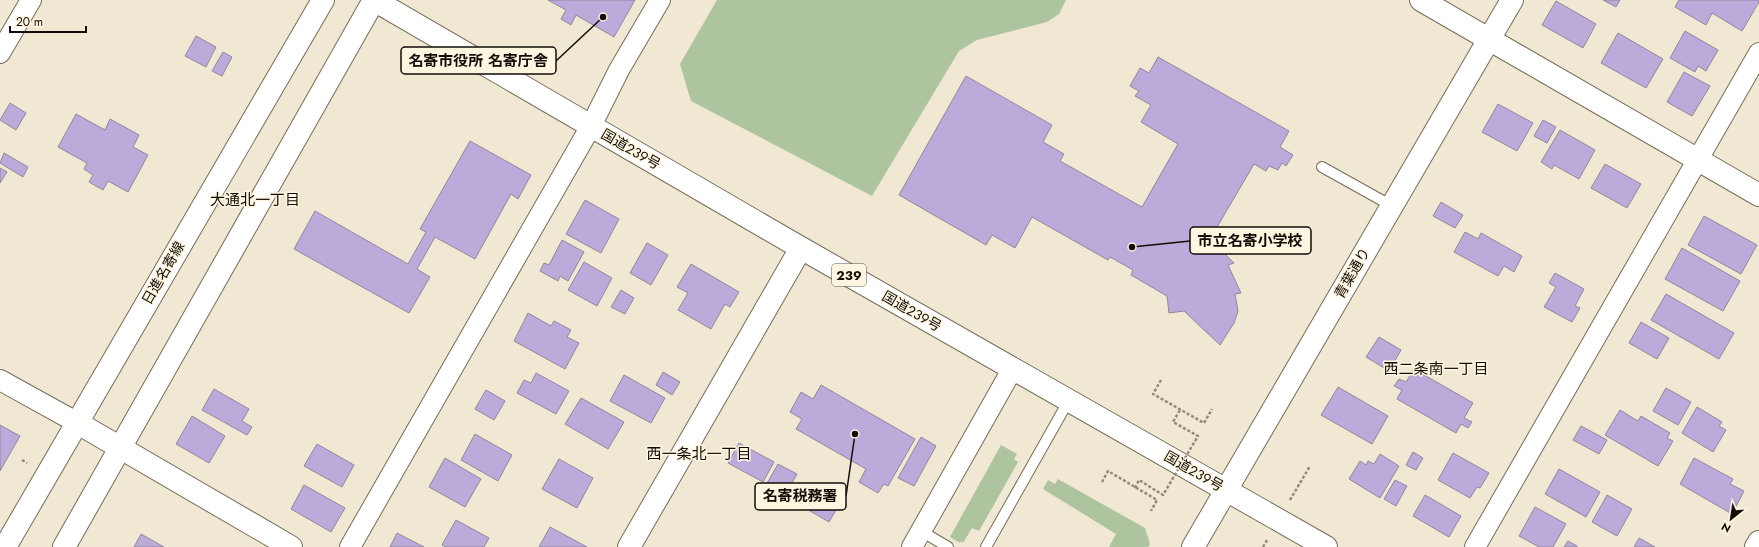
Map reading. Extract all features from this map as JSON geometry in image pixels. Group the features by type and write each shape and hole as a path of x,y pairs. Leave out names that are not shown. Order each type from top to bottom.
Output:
{"main road":[{"name":"日進名寄線","path":"5,547 76,422 323,0"},
{"path":"64,547 374,0"},
{"name":"国道239号","path":"374,0 801,248 1326,547"},
{"path":"1421,0 1759,195"},
{"name":"青葉通り","path":"1193,547 1512,0"},
{"path":"629,547 801,248"},
{"path":"76,422 290,547"},
{"path":"1756,547 1759,542"}],"street":[{"path":"0,53 31,0"},
{"path":"350,547 592,126 619,70 660,0"},
{"path":"1476,547 1759,53"},
{"path":"917,539 1013,368"},
{"path":"0,380 76,422"}],"lane":[{"path":"1322,167 1392,206"},
{"path":"986,547 1069,400"},
{"path":"917,539 948,547"},
{"path":"977,547 978,545 981,547"}],"path":[{"path":"1161,380 1153,394 1180,410 1204,423 1212,409"},
{"path":"1135,488 1139,480 1163,495 1198,436 1173,422 1180,410"},
{"path":"1102,482 1108,472 1157,500 1151,511"}],"green space":[{"path":"717,0 1066,0 1059,14 1047,22 977,40 959,51 872,196 691,101 680,64"},
{"path":"1001,445 1017,454 1014,459 1018,462 979,531 972,528 963,543 961,541 960,543 950,537"},
{"path":"1058,479 1145,528 1150,544 1148,547 1109,547 1116,534 1043,489 1048,480 1055,484"}],"building":[{"path":"548,0 635,0 614,37 576,15 571,25 561,19 566,10"},
{"path":"1603,0 1620,0 1616,7"},
{"path":"1679,0 1759,0 1759,2 1742,31 1712,13 1706,25 1675,7"},
{"path":"1556,1 1596,24 1583,48 1542,25"},
{"path":"1685,31 1718,50 1706,71 1698,66 1695,72 1670,58"},
{"path":"1618,33 1663,59 1646,88 1601,63"},
{"path":"196,36 216,47 206,67 185,56"},
{"path":"223,52 232,57 222,76 212,71"},
{"path":"1158,57 1289,131 1280,147 1293,155 1286,166 1282,163 1278,170 1269,166 1266,171 1254,164 1210,239 1234,263 1228,265 1241,293 1235,294 1238,311 1234,323 1220,345 1184,311 1169,313 1167,296 1131,275 1133,270 1110,257 1108,260 1032,217 1015,248 992,235 986,245 899,195 966,76 1052,125 1043,142 1064,154 1060,161 1142,207 1178,144 1141,122 1151,105 1135,96 1139,91 1130,86 1140,68 1149,73"},
{"path":"1684,72 1710,86 1692,116 1667,102"},
{"path":"10,103 26,113 16,130 0,120"},
{"path":"1498,104 1533,123 1517,151 1482,132"},
{"path":"76,114 105,130 110,119 139,135 133,147 148,155 128,192 108,181 103,190 89,182 93,175 84,169 87,163 58,147"},
{"path":"1543,120 1556,127 1547,143 1534,136"},
{"path":"1560,130 1595,150 1579,179 1554,165 1552,169 1541,162"},
{"path":"470,141 531,175 518,199 511,194 475,259 435,237 417,269 430,277 409,313 294,249 315,211 408,264 426,232 420,229"},
{"path":"4,153 28,167 23,177 0,163"},
{"path":"1605,164 1641,184 1627,208 1591,188"},
{"path":"0,168 7,172 0,183"},
{"path":"585,200 619,219 601,253 566,234"},
{"path":"1441,202 1463,215 1455,228 1433,216"},
{"path":"1704,216 1757,245 1741,274 1688,245"},
{"path":"1465,232 1478,239 1481,233 1522,256 1514,272 1504,266 1498,276 1454,252"},
{"path":"562,240 584,252 568,281 560,276 558,281 540,271 544,263 549,265"},
{"path":"647,243 668,255 651,285 630,273"},
{"path":"1682,248 1740,281 1723,311 1665,279"},
{"path":"584,262 612,278 597,306 568,290"},
{"path":"691,264 739,292 730,307 725,304 711,329 678,310 688,293 677,287"},
{"path":"1555,273 1584,289 1575,306 1580,308 1572,322 1544,307 1556,287 1549,283"},
{"path":"621,290 634,298 625,314 611,307"},
{"path":"1666,294 1734,333 1719,359 1651,320"},
{"path":"528,313 551,326 554,321 571,330 567,337 579,343 565,369 514,341"},
{"path":"1641,322 1669,338 1657,359 1629,343"},
{"path":"1379,337 1401,350 1389,371 1366,357"},
{"path":"1414,369 1473,403 1464,418 1472,422 1468,428 1461,424 1456,433 1397,399 1402,390 1394,386 1399,379 1406,382"},
{"path":"663,372 680,382 672,395 656,385"},
{"path":"536,373 569,391 556,414 517,393 524,380 531,383"},
{"path":"624,375 665,398 651,423 610,401"},
{"path":"821,385 915,439 888,486 884,484 878,493 859,482 866,469 796,429 802,419 790,412 801,392 813,399"},
{"path":"1338,387 1388,416 1372,444 1321,415"},
{"path":"1666,388 1691,402 1678,425 1653,411"},
{"path":"214,389 249,409 242,421 252,427 247,435 202,410"},
{"path":"486,390 505,401 494,420 475,409"},
{"path":"581,398 624,422 608,449 565,424"},
{"path":"1697,407 1722,422 1719,426 1726,430 1713,452 1682,433"},
{"path":"1620,410 1638,421 1641,416 1670,433 1667,438 1673,441 1658,466 1605,435"},
{"path":"192,416 225,436 209,463 176,444"},
{"path":"0,425 20,436 0,471"},
{"path":"1581,426 1607,440 1599,454 1573,440"},
{"path":"475,434 512,455 498,481 461,460"},
{"path":"921,437 936,446 914,486 898,478"},
{"path":"739,443 774,462 763,482 728,463"},
{"path":"317,444 354,465 342,487 304,466"},
{"path":"1413,452 1423,458 1416,470 1406,465"},
{"path":"1453,453 1489,473 1480,488 1477,487 1470,498 1438,480"},
{"path":"1380,454 1399,466 1380,498 1349,479 1360,461 1366,465 1368,461 1374,464"},
{"path":"445,458 481,479 465,507 429,487"},
{"path":"1694,458 1733,479 1730,484 1744,491 1732,514 1680,484"},
{"path":"559,459 593,478 577,508 542,489"},
{"path":"778,464 797,474 785,495 766,485"},
{"path":"1559,469 1600,492 1586,517 1545,494"},
{"path":"1395,480 1407,486 1396,506 1384,499"},
{"path":"304,485 345,508 331,532 291,509"},
{"path":"821,492 840,503 829,522 810,511"},
{"path":"1425,495 1461,516 1449,537 1413,516"},
{"path":"1607,495 1632,509 1617,536 1592,522"},
{"path":"1535,507 1566,524 1553,547 1539,547 1519,536"},
{"path":"456,520 489,538 484,547 446,547 442,545"},
{"path":"550,527 587,547 539,547"},
{"path":"397,533 424,547 390,547"},
{"path":"141,534 164,547 134,547"},
{"path":"1639,538 1655,547 1634,547"},
{"path":"1568,541 1577,546 1577,547 1564,547"}],"place":[{"name":"名寄市役所 名寄庁舎","path":"603,17"},
{"name":"市立名寄小学校","path":"1132,247"},
{"name":"名寄税務署","path":"855,434"}],"district":[{"name":"大通北一丁目","path":"255,200"},
{"name":"西二条南一丁目","path":"1436,369"},
{"name":"西一条北一丁目","path":"699,454"}]}
